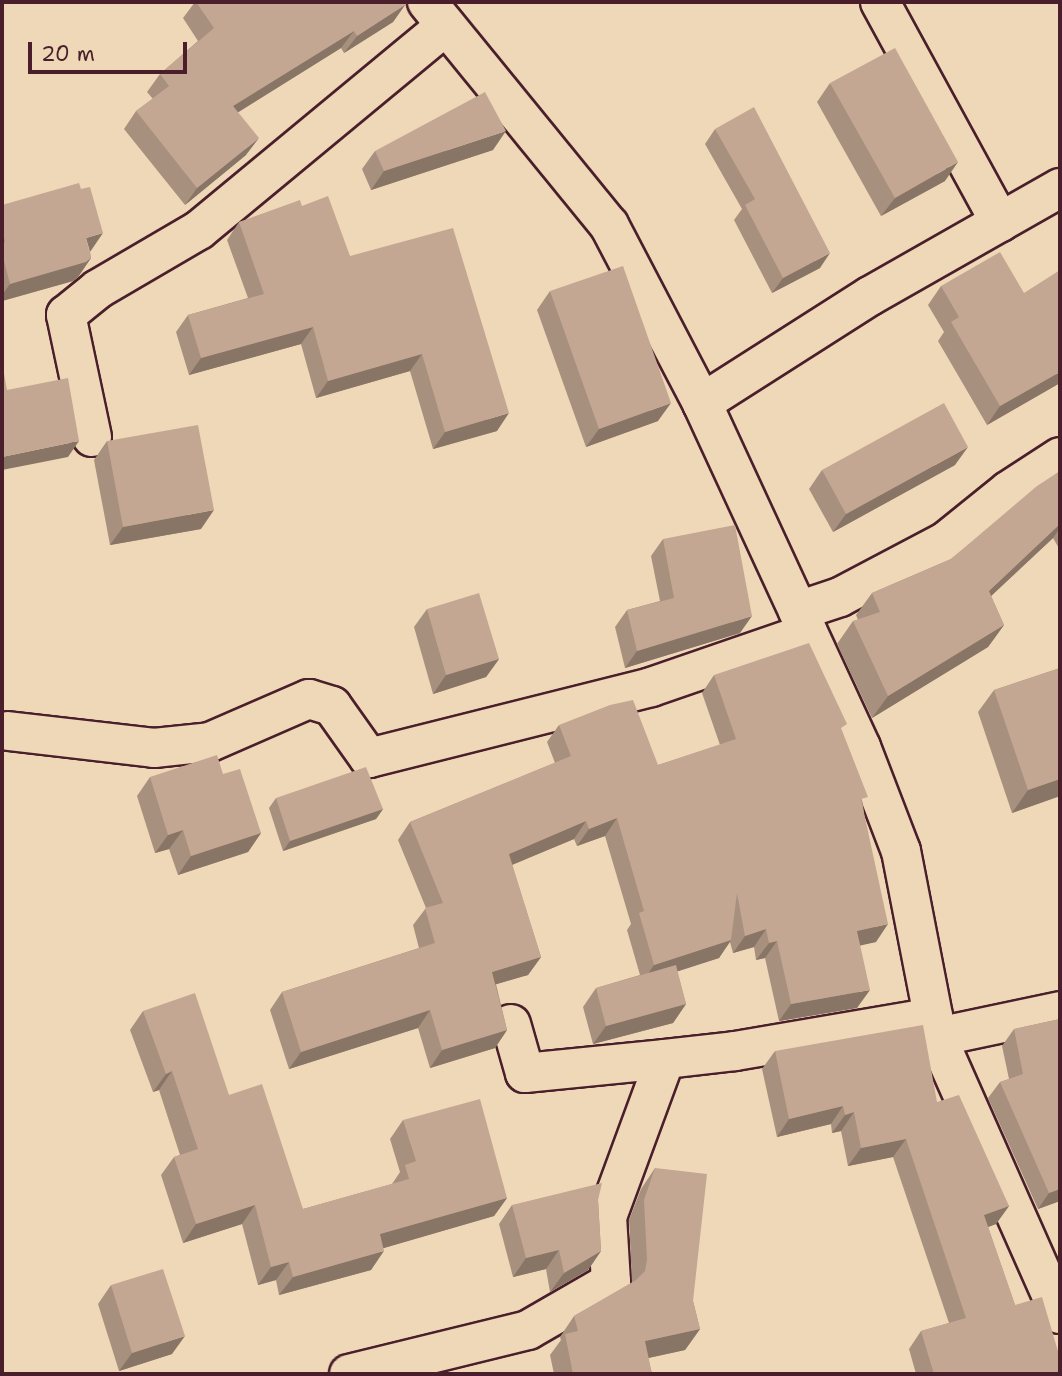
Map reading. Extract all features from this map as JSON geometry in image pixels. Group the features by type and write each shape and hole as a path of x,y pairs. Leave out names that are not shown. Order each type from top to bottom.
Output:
{"street":[{"path":"880,2 1000,222"},
{"path":"92,437 66,315 97,289 200,230 437,14 609,225 702,403 861,747 901,850 935,1027 1060,1314"},
{"path":"702,403 870,296 1060,188"},
{"path":"8,731 153,748 187,745 210,742 309,699 332,706 369,758 651,687 803,622 840,597 946,541 1008,491 1060,457"},
{"path":"511,1024 525,1073 735,1051 1060,1011"},
{"path":"349,1374 528,1330 611,1282 607,1217 665,1059"}],"building":[{"path":"196,2 403,2 405,5 357,36 354,31 233,106 259,138 197,188 136,111 169,86 160,74 214,28"},
{"path":"895,48 958,162 895,198 830,83"},
{"path":"485,92 506,131 384,171 375,151"},
{"path":"754,107 830,253 783,278 745,205 755,199 715,129"},
{"path":"79,183 81,189 90,187 103,233 86,238 91,258 86,262 10,284 2,253 2,243 5,242 2,205"},
{"path":"328,196 350,256 453,228 509,413 445,432 422,354 328,381 313,327 201,358 188,315 264,294 239,222 300,200 302,206"},
{"path":"1000,252 1024,293 1060,270 1060,372 1000,406 951,322 959,317 941,286"},
{"path":"623,266 671,403 599,429 550,291"},
{"path":"2,362 7,390 68,378 79,441 2,457"},
{"path":"944,403 968,447 846,514 822,470"},
{"path":"198,425 214,510 123,527 107,441"},
{"path":"1060,471 1060,524 989,591 1004,625 888,696 853,621 880,612 872,593 951,559 1037,486"},
{"path":"735,525 752,616 637,651 627,610 674,598 663,539"},
{"path":"479,593 499,659 446,675 427,609"},
{"path":"809,643 847,724 841,728 868,797 861,799 888,924 857,931 870,990 791,1004 777,941 769,943 766,929 745,936 737,893 731,940 654,965 639,913 644,911 617,818 589,829 586,821 509,854 541,957 492,972 507,1030 442,1050 430,1010 301,1052 282,992 435,943 425,908 443,903 410,822 571,756 559,725 610,705 633,700 658,765 736,739 714,675"},
{"path":"1060,668 1060,779 1028,790 994,690"},
{"path":"217,755 223,774 240,769 261,833 191,856 183,830 168,835 150,777"},
{"path":"366,767 383,809 290,841 276,798"},
{"path":"676,965 686,1004 606,1026 596,988"},
{"path":"195,993 229,1095 262,1084 303,1209 409,1179 405,1165 416,1161 403,1120 480,1099 507,1198 380,1234 384,1251 293,1277 289,1262 271,1267 255,1205 196,1224 174,1157 198,1149 172,1071 166,1074 143,1011"},
{"path":"1060,1019 1060,1189 1049,1193 1000,1082 1023,1074 1014,1029"},
{"path":"923,1025 937,1102 959,1095 1009,1206 984,1215 1015,1305 1042,1297 1060,1358 1060,1374 934,1374 921,1331 966,1318 906,1139 861,1148 854,1112 845,1115 843,1106 789,1119 775,1051"},
{"path":"655,1168 707,1174 693,1301 700,1329 645,1341 652,1374 573,1374 565,1334 578,1331 574,1316 636,1280 645,1271 647,1260 644,1200"},
{"path":"602,1183 598,1200 601,1251 564,1273 559,1250 526,1258 512,1205"},
{"path":"163,1269 185,1336 132,1353 111,1285"}]}
